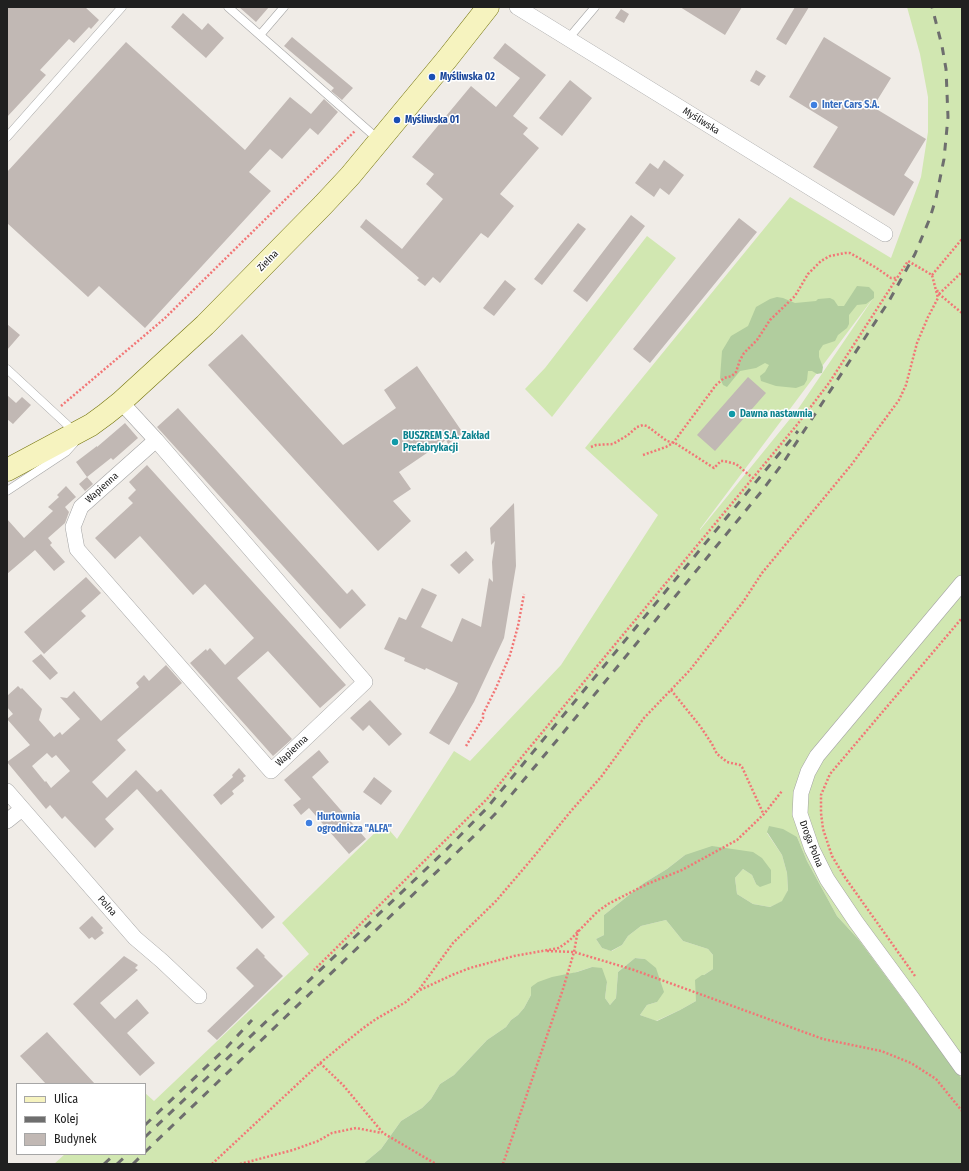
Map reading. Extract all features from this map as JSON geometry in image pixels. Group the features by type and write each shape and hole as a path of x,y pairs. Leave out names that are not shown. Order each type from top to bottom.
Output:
{"street":[{"name":"Zielna","path":"7,470 84,429 121,402 205,325 344,182 447,60 488,7"},
{"name":"Myśliwska","path":"517,7 886,234"},
{"name":"Wapienna","path":"121,402 156,440 365,682 271,771 77,549 73,527 81,507 156,440"},
{"name":"Droga Polna","path":"962,583 817,756 808,772 801,793 800,814 805,833 827,879 856,922 962,1068"},
{"name":"Polna","path":"7,791 135,938 199,996"},
{"path":"7,821 22,809"}],"lane":[{"path":"7,137 122,7"},
{"path":"228,7 379,141"},
{"path":"260,35 284,7"},
{"path":"568,39 595,7"},
{"path":"7,369 54,411 84,429 66,452 7,491"}],"path":[{"path":"54,411 164,319 361,125"},
{"path":"932,276 962,238"},
{"path":"643,454 673,443 716,385 724,378 732,376 736,372 744,353 757,340 770,320 795,296 808,274 821,261 830,256 845,253 850,254 875,267 891,278 897,278"},
{"path":"212,1164 320,1063 362,1029 376,1019 406,1002 418,991 453,943 496,901 523,870 601,777 644,718 690,670 743,602 762,573 852,464 899,400 906,385 917,344 928,317 938,298 932,276 908,261 829,383 796,426 754,479 487,799 314,970"},
{"path":"939,294 962,272"},
{"path":"934,286 939,294 962,313"},
{"path":"591,447 596,445 613,444 628,435 637,427 643,425 650,427 667,441 673,443 714,468 722,461 736,464 754,479"},
{"path":"466,746 483,718 483,714 510,654 518,626 524,594"},
{"path":"917,979 844,876 832,856 823,829 820,813 821,795 830,774 962,618"},
{"path":"671,690 700,726 717,754 727,762 740,765 742,767 764,814"},
{"path":"418,991 470,968 514,956 559,948 570,940 578,930 608,904 647,884 682,870 737,840 764,814 782,791"},
{"path":"503,1164 563,989 574,952 578,930"},
{"path":"547,951 574,952 634,970 823,1039 859,1045 881,1051 911,1063 936,1079 962,1110"},
{"path":"320,1063 343,1085 383,1133"},
{"path":"240,1164 293,1150 318,1141 332,1133 356,1128 383,1133 436,1164"}],"green space":[{"path":"907,7 962,7 962,1079 859,940 837,916 807,861 797,837 767,833 782,855 787,873 788,890 783,901 770,907 753,904 737,894 735,878 743,869 752,875 756,884 770,870 685,855 667,869 644,883 604,915 604,935 596,939 602,948 612,951 622,945 628,936 641,926 666,920 683,941 708,949 713,955 713,969 704,975 696,1001 656,1021 640,1015 647,1005 657,1002 645,959 635,958 618,972 616,998 610,1005 605,998 607,982 592,967 531,987 531,995 524,1008 518,1015 511,1020 506,1027 487,1040 454,1075 440,1084 431,1099 422,1108 401,1121 381,1149 363,1164 54,1164 64,1155 146,1155 146,1094 154,1101 309,954 282,923 384,824 397,839 454,751 470,761 561,665 658,515 585,448 790,197 891,258 921,177 928,132 928,97 920,54","holes":["874,297 798,409 700,529"]},
{"path":"647,236 676,258 552,417 525,389 545,368"},
{"path":"857,286 869,287 874,292 874,298 866,304 857,305 849,315 849,324 847,328 838,335 835,341 823,345 819,351 819,357 823,367 822,373 817,374 812,371 808,371 807,380 804,385 796,388 776,386 761,381 760,376 765,372 769,365 765,363 756,368 740,371 727,387 723,385 720,378 722,351 731,336 748,326 756,307 770,299 777,297 795,303 830,298 834,300 838,306 844,306"},
{"path":"769,826 783,829 797,837 807,861 837,916 859,940 962,1079 962,1164 363,1164 381,1149 401,1121 422,1108 431,1099 440,1084 454,1075 487,1040 506,1027 511,1020 518,1015 524,1008 531,995 531,987 538,982 592,967 602,968 607,982 605,998 610,1005 616,998 618,972 635,958 645,959 656,968 664,992 657,1002 647,1005 640,1015 657,1021 696,1001 695,980 713,969 713,955 708,949 683,941 666,920 641,926 628,936 622,945 611,951 602,948 596,939 604,935 604,915 644,883 667,869 685,855 712,846 753,852 762,858 771,870 771,883 760,887 756,884 752,875 743,869 735,878 737,894 753,904 770,907 782,901 788,890 787,873 782,855 767,832"}],"building":[{"path":"7,7 85,7 99,20 91,29 89,27 74,43 69,39 40,70 46,75 7,117"},
{"path":"239,7 269,7 256,22"},
{"path":"680,7 742,7 725,35"},
{"path":"795,7 809,7 786,45 776,39"},
{"path":"621,9 629,14 624,23 615,18"},
{"path":"183,13 202,30 208,23 224,38 206,58 171,27"},
{"path":"292,37 353,88 342,100 331,91 334,88 284,46"},
{"path":"824,37 891,78 873,107 926,139 904,175 914,182 894,216 813,167 838,127 789,97"},
{"path":"126,42 245,150 290,97 311,114 324,99 338,112 318,135 310,128 282,159 270,149 249,172 271,191 145,328 99,286 88,297 7,223 7,172"},
{"path":"505,43 546,75 513,116 528,128 523,134 539,148 500,194 514,206 488,238 481,233 440,283 433,277 425,286 417,280 419,278 360,227 366,219 402,249 443,199 426,184 434,174 412,157 471,86 496,107 520,78 493,58"},
{"path":"756,70 766,76 759,86 750,81"},
{"path":"570,80 592,98 562,136 539,118"},
{"path":"664,160 684,175 669,195 660,188 654,197 635,183 650,163 658,169"},
{"path":"631,215 645,226 587,302 573,291"},
{"path":"739,218 757,232 650,363 633,349"},
{"path":"578,223 586,229 542,285 534,279"},
{"path":"505,280 516,289 494,316 483,308"},
{"path":"7,324 20,335 7,350"},
{"name":"BUSZREM S.A. Zakład Prefabrykacji","path":"242,334 343,445 396,408 384,390 417,366 463,433 448,444 446,440 399,472 411,489 393,501 411,521 378,551 208,365"},
{"name":"Dawna nastawnia","path":"748,377 766,393 715,451 697,435"},
{"path":"7,395 16,403 22,397 31,405 13,424 7,419"},
{"path":"178,408 347,594 352,589 366,605 340,629 157,427"},
{"path":"125,423 138,438 113,460 111,458 87,477 76,462 97,447"},
{"path":"147,465 346,685 320,708 268,651 237,678 292,739 273,756 190,663 206,649 207,651 210,648 225,665 254,638 205,584 193,595 140,536 115,559 95,538 133,503 128,498 136,490 129,482"},
{"path":"87,477 93,484 85,491 79,484"},
{"path":"66,486 76,497 65,507 69,512 65,523 48,538 52,543 50,545 65,562 54,571 35,550 7,574 7,519 24,538 53,511 48,507 59,497 57,495"},
{"path":"514,503 516,566 504,638 474,702 449,745 429,733 458,683 426,668 425,670 404,661 405,658 384,649 399,617 406,620 422,588 437,595 421,627 452,642 462,618 481,627 489,578 493,582 492,562 495,541 491,545 490,528"},
{"path":"466,551 474,560 459,574 450,565"},
{"path":"86,577 101,593 81,611 86,616 44,654 24,632"},
{"path":"41,654 58,673 50,680 32,661"},
{"path":"166,665 182,683 117,740 126,750 92,782 107,798 136,770 157,792 161,789 275,917 262,929 137,789 105,819 114,829 95,848 65,816 62,819 50,805 46,809 7,762 30,745 7,719 13,714 7,707 7,696 18,686 21,689 22,688 42,709 39,720 54,737 60,732 62,735 80,719 60,697 67,698 74,691 101,721 139,687 136,683 144,675 149,681","holes":["47,753 52,758 56,755 70,771 51,788 32,766"]},
{"path":"370,700 402,734 389,746 369,725 363,731 350,718"},
{"path":"319,750 329,762 312,777 366,839 349,854 309,808 301,815 293,805 301,799 284,780"},
{"path":"239,768 246,776 243,778 244,781 232,791 234,794 221,805 213,795 233,777 232,775"},
{"path":"374,777 392,791 381,805 363,792"},
{"path":"92,916 103,928 101,930 104,933 95,940 92,937 89,939 79,928"},
{"path":"257,948 283,976 217,1040 207,1031 254,986 236,968"},
{"path":"124,956 138,965 135,968 138,970 100,1003 115,1019 137,999 149,1013 127,1033 155,1063 140,1076 73,1004"},
{"path":"47,1032 94,1083 45,1083 20,1056"}],"railway":[{"path":"146,1151 475,835 496,813 761,492 783,463 889,301 915,254 930,218 936,198 944,159 948,117 946,69 932,7"},
{"path":"146,1136 447,849 486,809 798,431"},
{"path":"146,1124 227,1047 252,1020"},
{"path":"104,1164 114,1155"},
{"path":"117,1164 127,1155"},
{"path":"133,1164 142,1155"}],"place":[{"name":"Myśliwska 02","path":"432,77"},
{"name":"Inter Cars S.A.","path":"814,105"},
{"name":"Myśliwska 01","path":"397,120"},
{"name":"Dawna nastawnia","path":"732,414"},
{"name":"BUSZREM S.A. Zakład Prefabrykacji","path":"395,442"},
{"name":"Hurtownia ogrodnicza \"ALFA\"","path":"309,823"}]}
